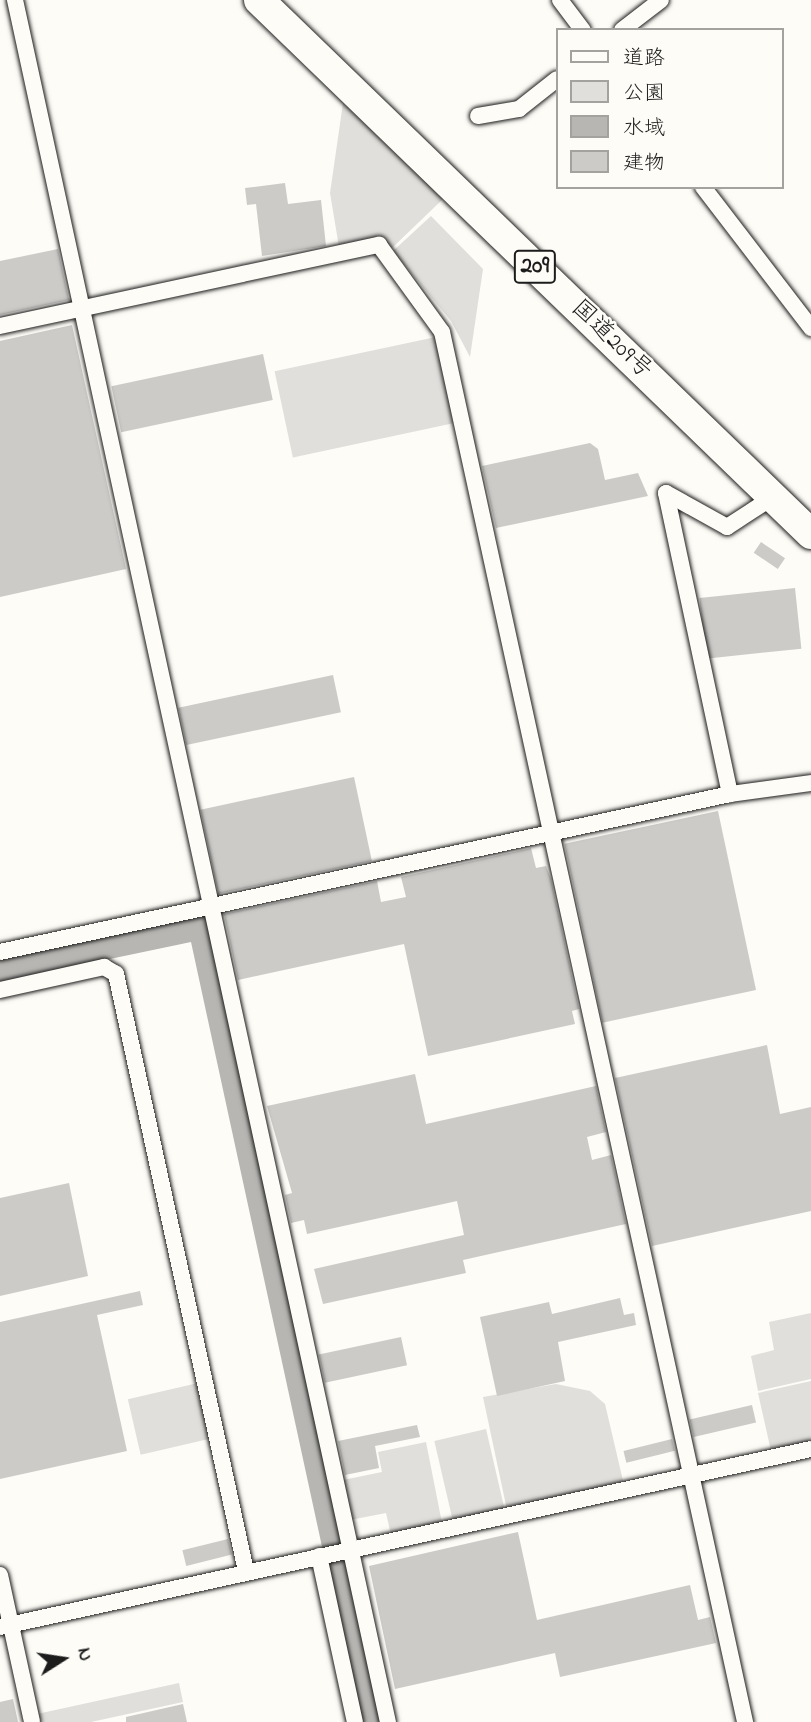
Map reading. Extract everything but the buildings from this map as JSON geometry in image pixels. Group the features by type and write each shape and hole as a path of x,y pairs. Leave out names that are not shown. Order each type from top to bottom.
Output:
{"highway":[{"name":"国道209号","path":"259,0 811,534"}],"street":[{"path":"15,0 388,1722"},
{"path":"560,0 581,28"},
{"path":"625,28 661,0"},
{"path":"478,116 519,108 556,80"},
{"path":"705,189 811,328"},
{"path":"0,326 379,245 442,332 745,1722"},
{"path":"730,794 666,493 727,527 773,497"},
{"path":"0,952 730,794 811,783"},
{"path":"0,989 104,967 116,974 246,1571"},
{"path":"6,1626 246,1571 811,1449"},
{"path":"319,1556 355,1722"},
{"path":"0,1575 6,1626 32,1722"}],"green space":[{"path":"343,103 443,199 392,248 379,239 339,247 330,193"},
{"path":"431,216 483,269 470,357 451,321 393,251"},
{"path":"436,337 454,423 293,457 275,371"},
{"path":"811,1313 811,1379 758,1391 751,1356 774,1350 769,1322"},
{"path":"811,1381 811,1441 771,1451 758,1393"},
{"path":"198,1383 211,1439 141,1455 128,1399"},
{"path":"556,1384 590,1391 605,1404 624,1485 507,1510 483,1397"},
{"path":"486,1429 505,1510 453,1522 434,1441"},
{"path":"426,1442 442,1523 391,1535 386,1513 350,1520 343,1480 382,1472 378,1452"},
{"path":"179,1683 183,1702 91,1722 39,1722 37,1714"}],"water":[{"path":"204,914 208,916 382,1722 360,1722 191,942 0,982 0,959"}]}
